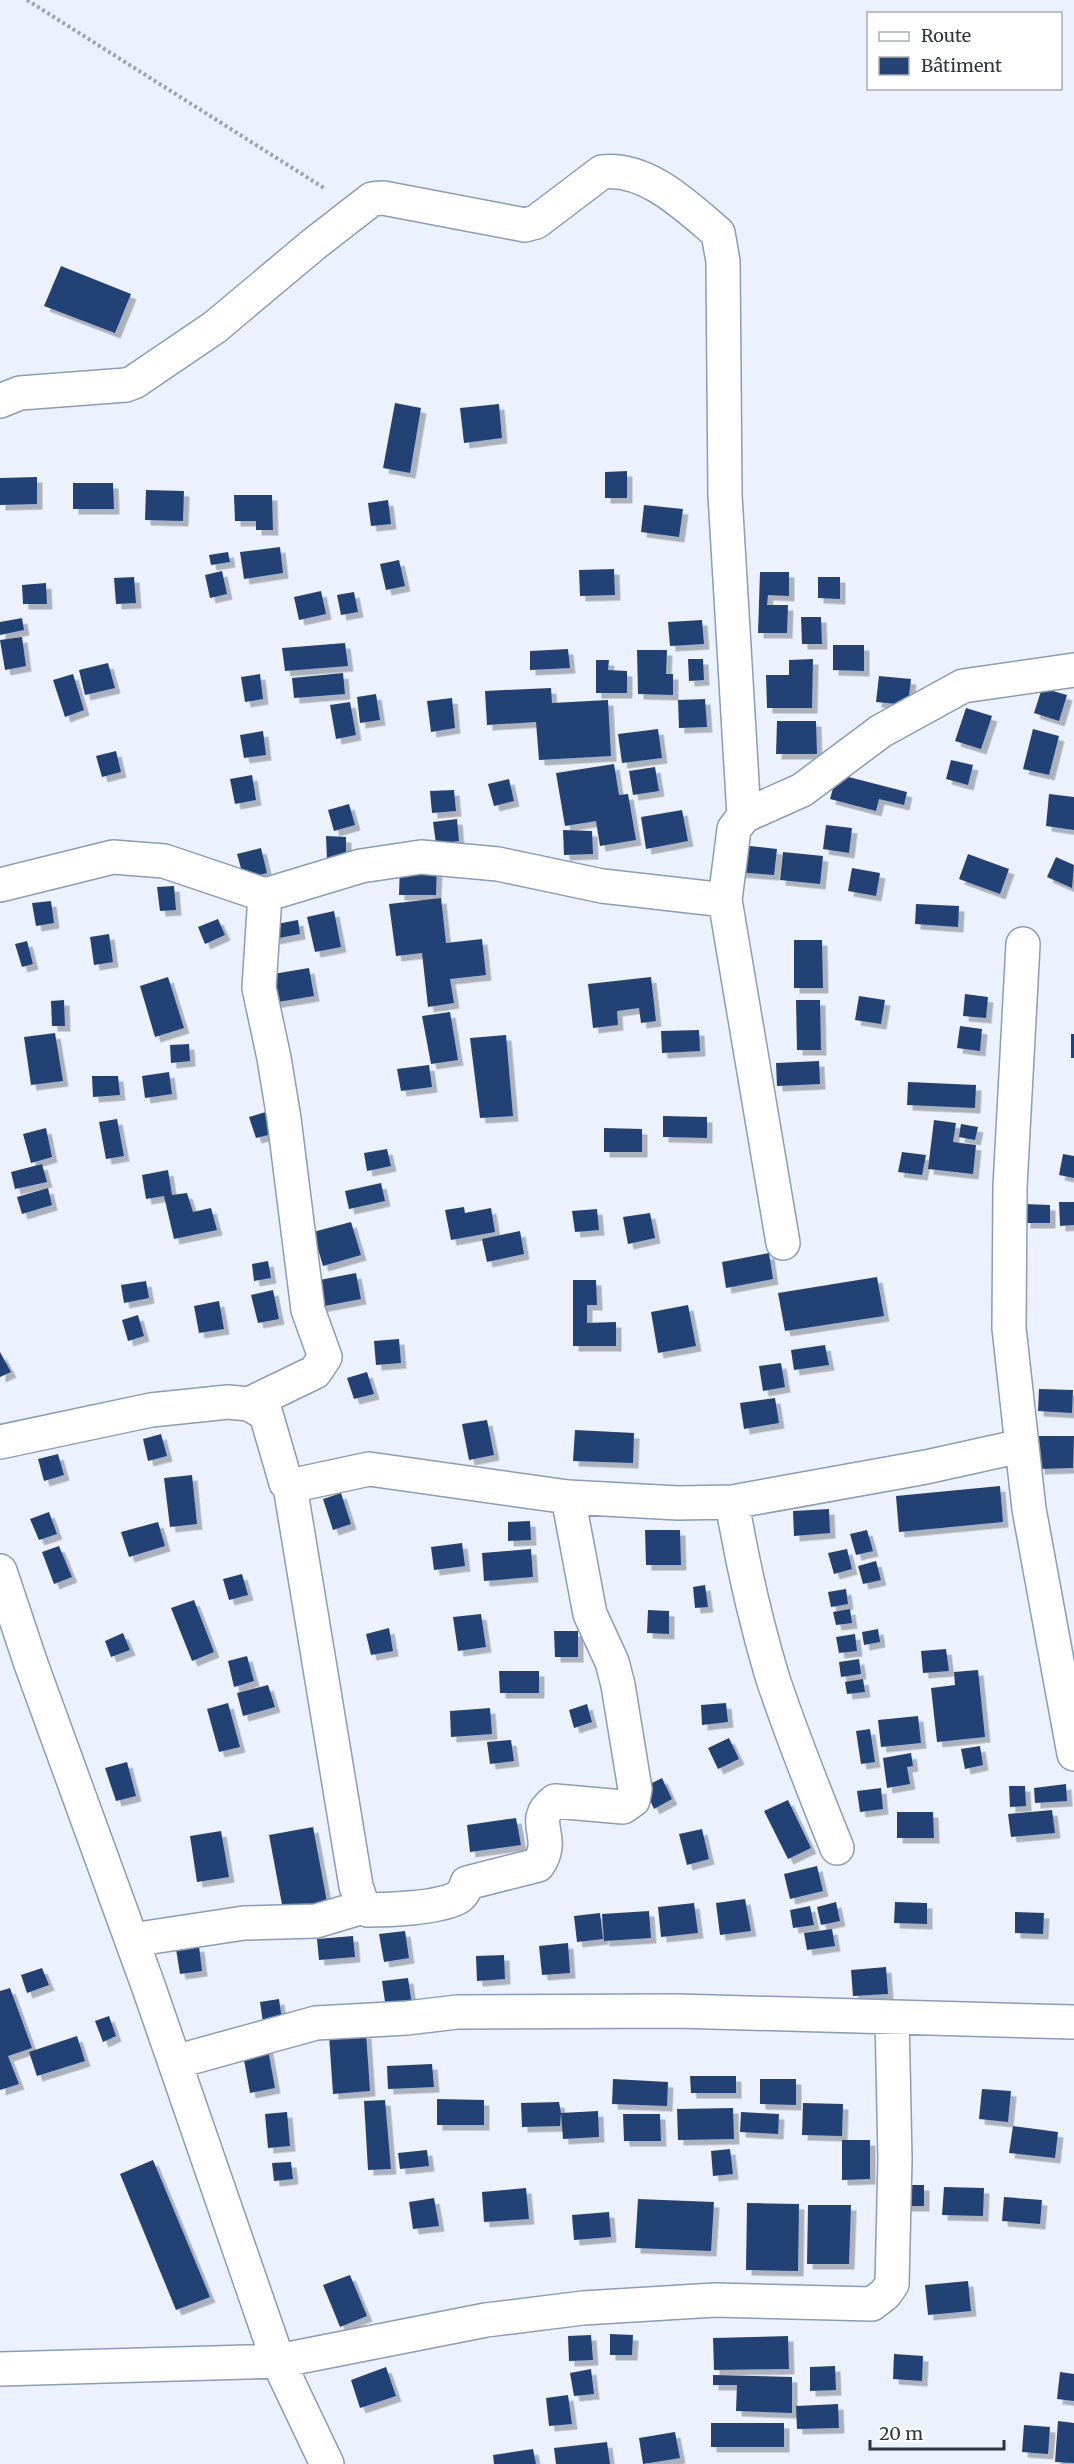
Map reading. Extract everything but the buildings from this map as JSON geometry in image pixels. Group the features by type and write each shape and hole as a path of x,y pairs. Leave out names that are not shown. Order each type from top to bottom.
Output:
{"street":[{"path":"0,401 20,393 126,385 134,382 215,327 358,208 372,199 383,198 525,225 536,222 602,172 611,171 636,177 667,191 717,233 723,261 724,495 744,816"},
{"path":"783,1243 725,900 734,829 744,816 802,790 882,731 963,686 1074,670"},
{"path":"0,885 113,856 164,861 265,896 361,866 421,857 498,864 602,886 725,900"},
{"path":"249,1404 274,1394 315,1371 325,1357 308,1310 284,1119 259,988 265,896"},
{"path":"1023,944 1010,1187 1009,1328 1021,1446 1053,1651 1074,1754"},
{"path":"0,1442 151,1410 228,1402 249,1404 266,1414 285,1483 290,1486 369,1469 568,1497 678,1503 732,1502 926,1467 1021,1446"},
{"path":"290,1486 356,1886 363,1907 368,1910 399,1910 458,1898 465,1891 467,1883 538,1865 544,1857 547,1846 542,1820 545,1809 555,1801 623,1807 633,1800 635,1789 618,1686 612,1662 590,1614 568,1497"},
{"path":"732,1502 745,1576 772,1676 805,1769 837,1848"},
{"path":"0,1571 31,1664 175,2062 278,2361 327,2464"},
{"path":"132,1940 244,1923 316,1921 363,1907"},
{"path":"175,2062 316,2023 407,2018 457,2012 677,2011 1074,2022"},
{"path":"0,2369 278,2361 486,2320 584,2308 715,2300 872,2304 885,2294 892,2284 895,2159 892,2017"}],"path":[{"path":"27,0 203,113 358,208"}]}
